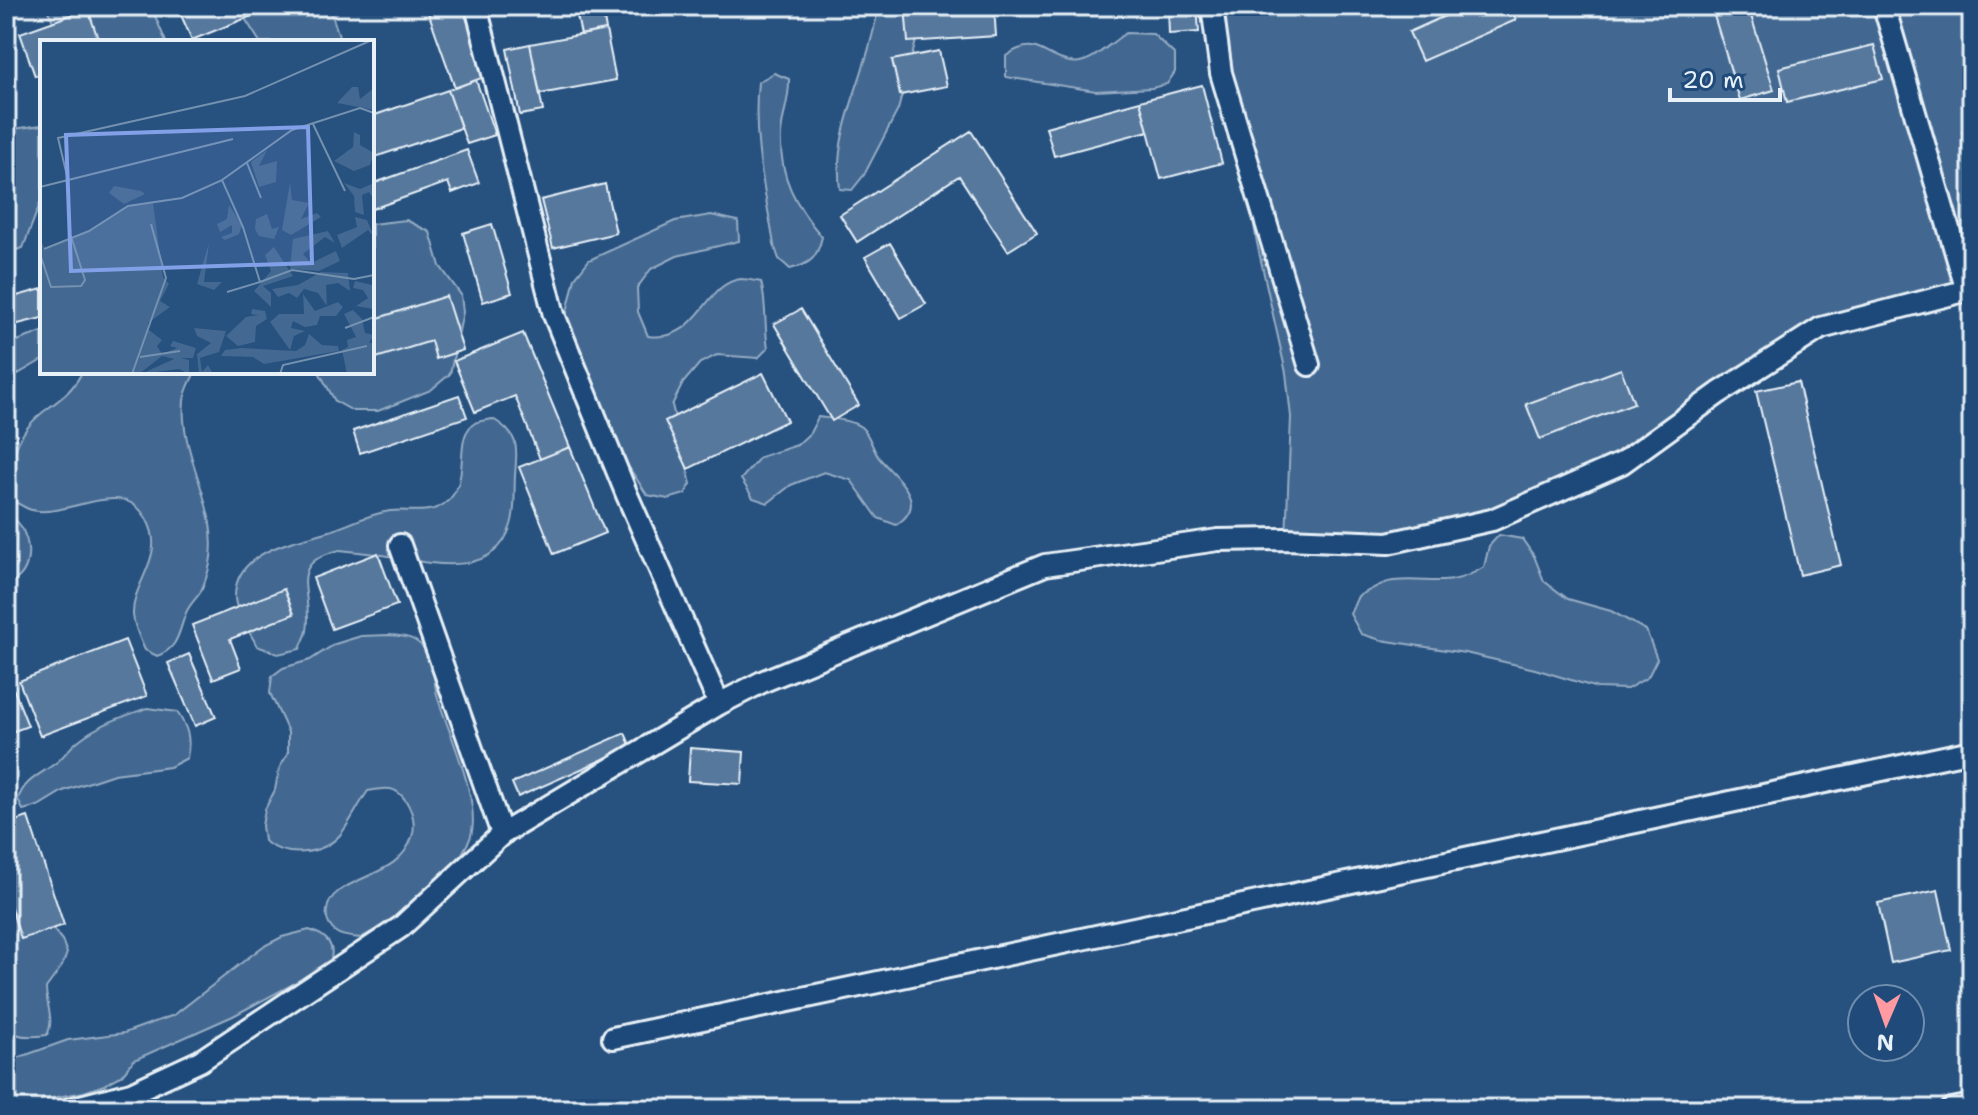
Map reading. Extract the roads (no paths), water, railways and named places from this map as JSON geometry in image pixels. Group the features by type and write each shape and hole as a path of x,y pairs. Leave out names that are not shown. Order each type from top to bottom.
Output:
{"lane":[{"path":"476,6 554,315 627,495 719,704"},
{"path":"1212,6 1221,73 1309,365"},
{"path":"69,1109 131,1093 200,1061 401,927 502,834 719,704 778,675 1045,565 1218,540 1388,543 1492,520 1622,463 1719,393 1821,328 1970,290 1884,6"},
{"path":"400,545 502,834"},
{"path":"613,1038 1972,751"},
{"path":"1952,1109 1972,1105"}]}
